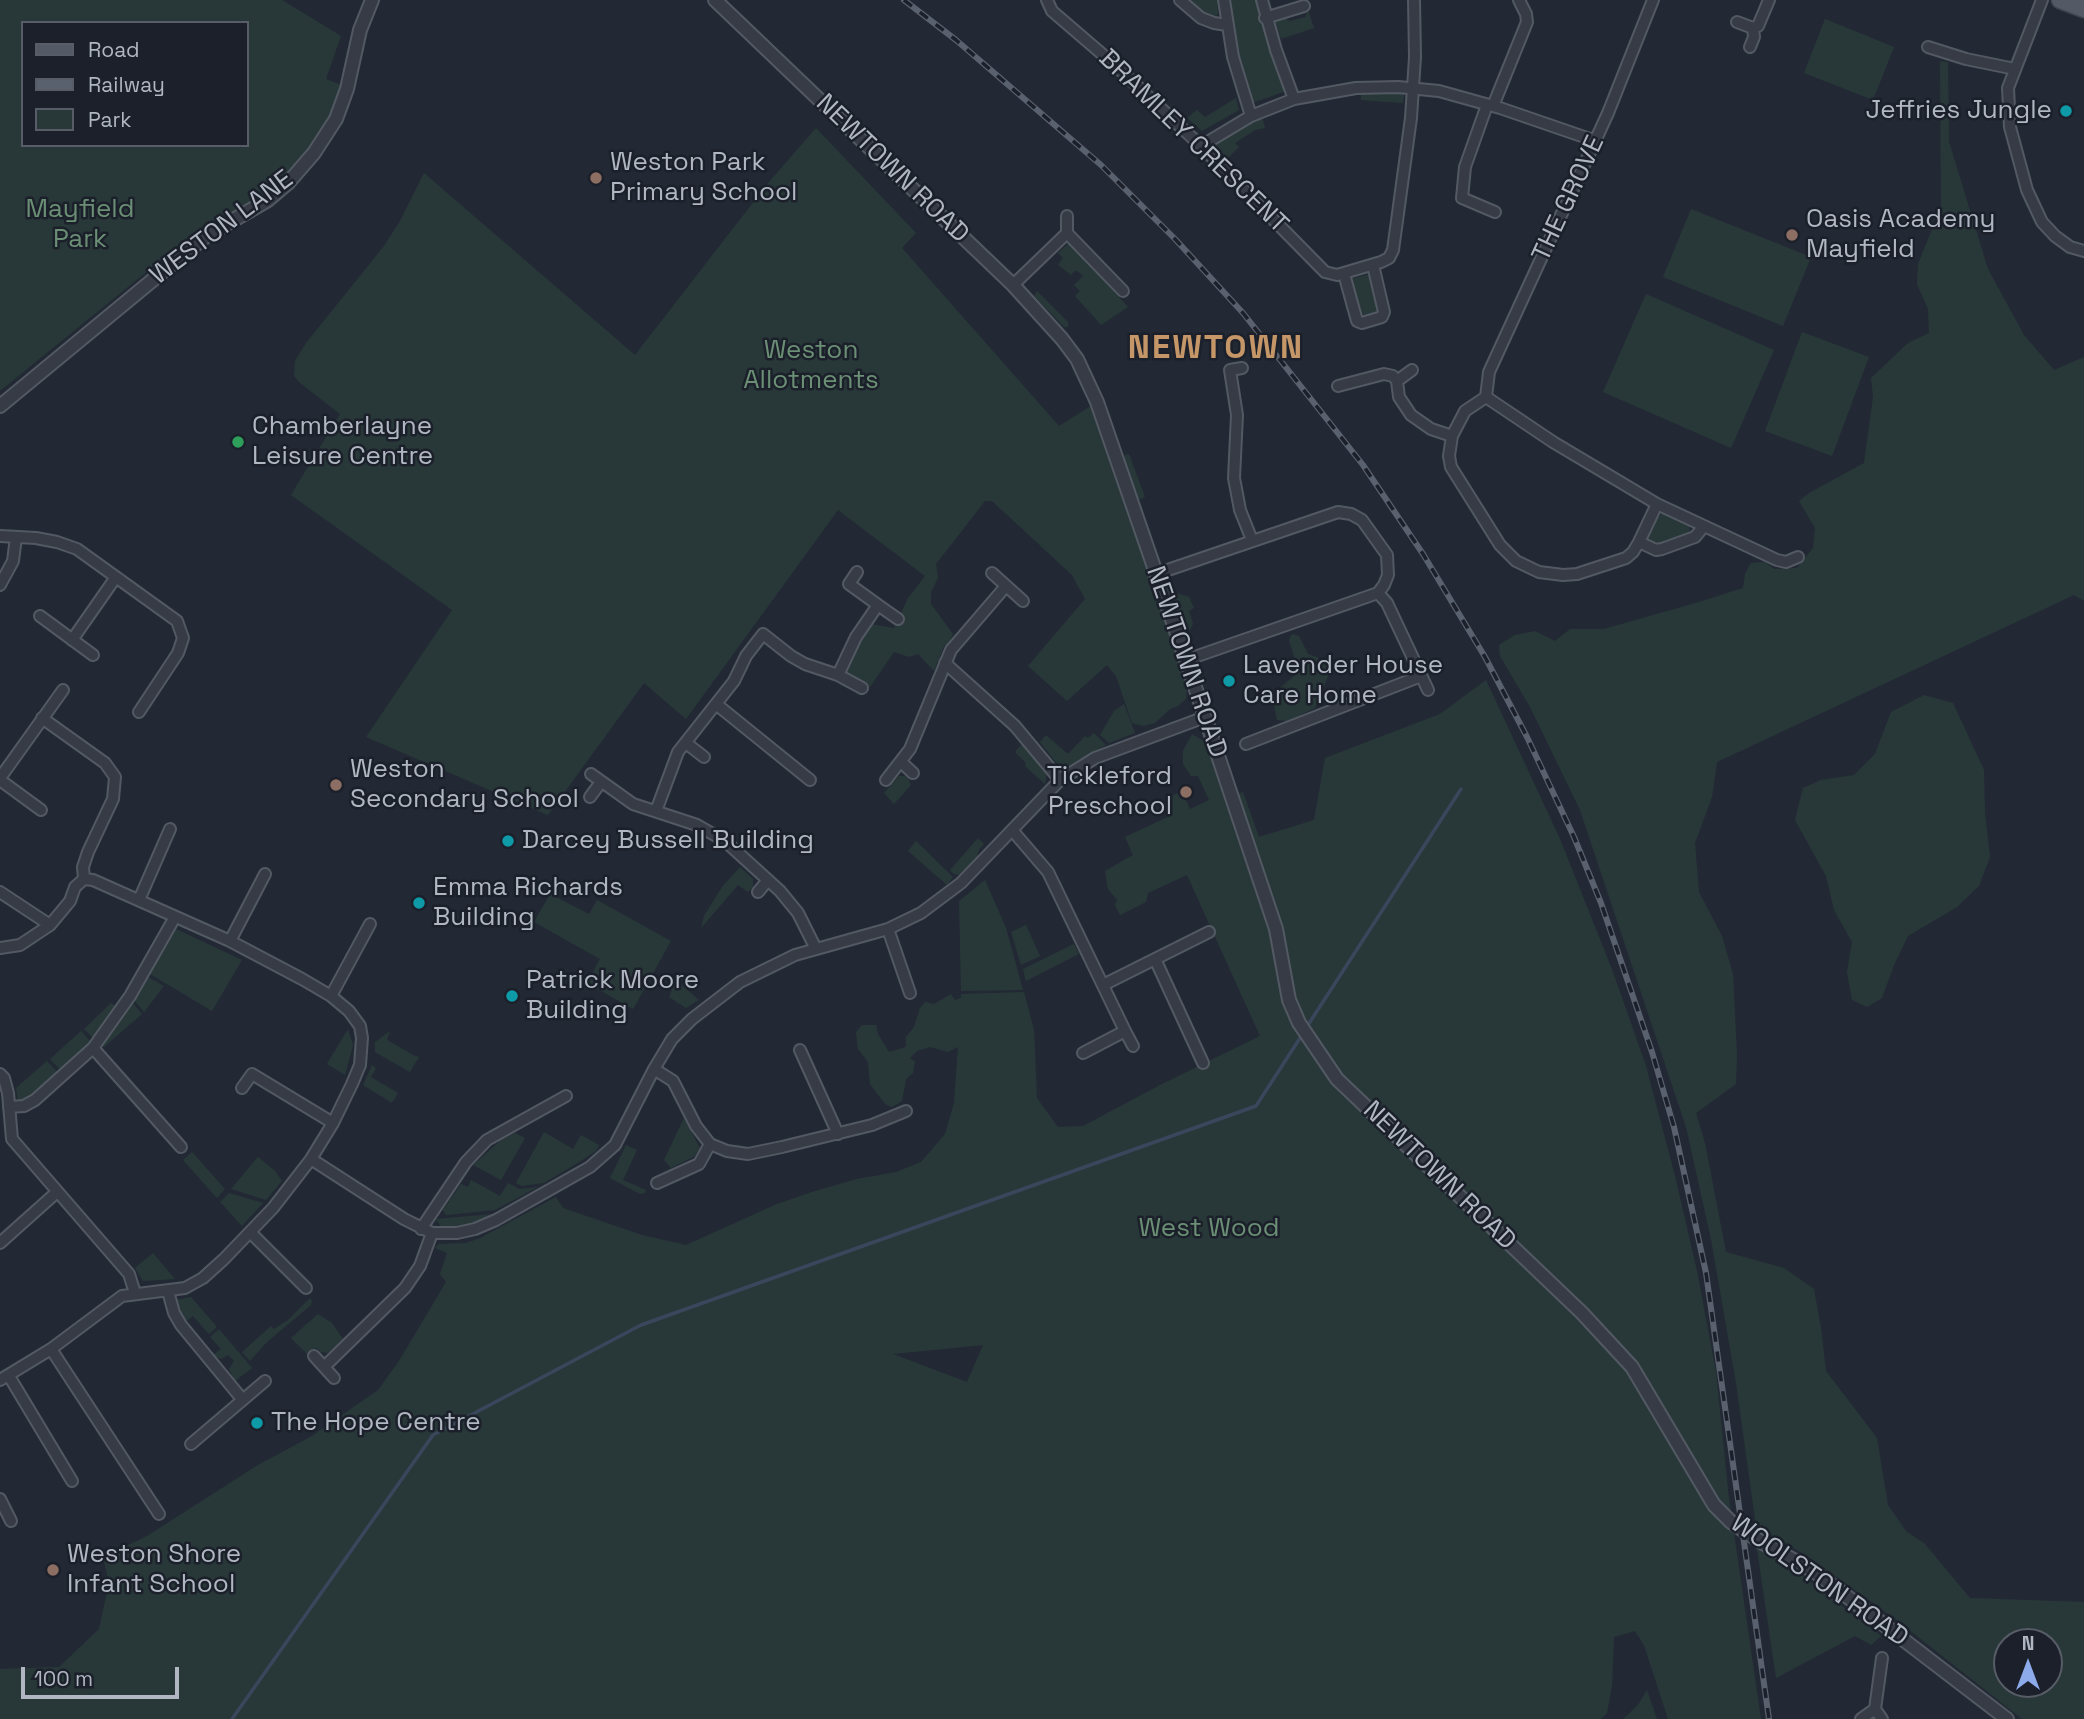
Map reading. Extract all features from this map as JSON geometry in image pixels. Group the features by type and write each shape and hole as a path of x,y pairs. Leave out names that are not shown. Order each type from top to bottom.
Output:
{"main road":[{"path":"2060,0 2084,9"}],"street":[{"name":"WESTON LANE","path":"0,406 206,236 268,201 288,183 320,145 339,113 359,30 372,0"},
{"name":"NEWTOWN ROAD","path":"715,0 1013,285 1062,339 1083,372 1095,398 1186,660 1276,929 1289,1000 1299,1023 1337,1079 1581,1313 1613,1347"},
{"name":"BRAMLEY CRESCENT","path":"1047,0 1052,11 1201,146 1325,272 1345,274"},
{"path":"1180,0 1201,18 1227,24"},
{"path":"1224,0 1233,58 1251,116"},
{"path":"1262,0 1265,18 1294,99"},
{"path":"1373,265 1384,312 1382,317 1362,324 1357,321 1345,274 1389,258 1392,250 1413,88 1414,0"},
{"path":"1495,212 1462,198 1465,167 1527,22 1526,14 1518,0"},
{"name":"THE GROVE","path":"1486,397 1489,372 1596,141 1653,0"},
{"path":"1754,28 1758,26 1769,0"},
{"path":"2042,0 2008,88 2010,127 2027,191 2042,222 2070,247 2084,251"},
{"path":"1265,18 1304,6"},
{"path":"1737,22 1754,28"},
{"path":"1750,47 1754,28"},
{"path":"1928,47 1966,59 2015,69"},
{"path":"1201,146 1251,116 1294,99 1356,88 1439,91 1490,105 1596,141"},
{"path":"1013,285 1067,233 1067,216"},
{"path":"1067,233 1123,291"},
{"path":"1242,368 1230,370 1237,415 1234,478 1240,510 1252,540"},
{"path":"1397,381 1412,370"},
{"path":"1338,386 1384,374 1393,376 1397,381 1399,397 1412,415 1431,429 1452,436"},
{"path":"1657,504 1639,542 1626,558 1577,573 1550,574 1527,567 1516,561 1500,545 1451,467 1449,446 1452,436 1465,411 1486,397 1553,442 1657,504 1777,560 1786,562 1798,557"},
{"path":"1156,574 1338,512 1351,514 1362,520 1387,555 1388,575 1378,593 1186,660"},
{"path":"1639,542 1656,550 1662,549 1695,537 1704,526"},
{"path":"0,536 57,542 77,549 177,621 183,638 178,653 139,712"},
{"path":"0,585 13,561 16,537"},
{"path":"840,595 857,572"},
{"path":"992,573 1023,601"},
{"path":"72,640 116,577"},
{"path":"849,584 898,619"},
{"path":"886,780 901,762 916,734 945,663 959,639 1006,586"},
{"path":"1378,593 1387,603 1428,690"},
{"path":"838,675 856,637 878,605"},
{"path":"40,616 93,655"},
{"path":"656,811 673,762 734,681 746,656 763,634 798,660 838,675 862,688"},
{"path":"945,663 1016,726 1060,780"},
{"path":"1246,744 1422,676"},
{"path":"41,810 0,779 63,690"},
{"path":"716,704 810,780"},
{"path":"312,1159 426,1231 457,1233 496,1220 590,1167 615,1146 654,1069 672,1040 692,1019 740,982 795,955 888,929 921,913 952,891 1060,780 1095,758 1205,717"},
{"path":"42,718 105,763 115,777 113,799 88,852 83,867 84,879"},
{"path":"686,743 704,757"},
{"path":"901,762 913,773"},
{"path":"590,774 633,804 712,832 768,880 798,914 816,949"},
{"path":"590,797 601,782"},
{"path":"139,900 170,828"},
{"path":"1012,830 1048,872 1133,1046"},
{"path":"230,941 265,874"},
{"path":"0,948 20,945 50,925 70,901 75,887 84,879 93,880 230,941 331,996 349,1011 359,1026 362,1038 360,1065 333,1123 312,1159 273,1208 203,1278 184,1288 135,1293 112,1302 51,1349 4,1378 72,1481"},
{"path":"758,892 768,880"},
{"path":"0,891 50,925"},
{"path":"9,1107 35,1100 93,1048 130,996 175,917"},
{"path":"331,996 370,924"},
{"path":"888,929 910,993"},
{"path":"1103,985 1209,932"},
{"path":"1155,959 1203,1063"},
{"path":"1083,1053 1125,1031"},
{"path":"93,1048 181,1147"},
{"path":"800,1050 838,1135"},
{"path":"654,1069 673,1081 696,1126 710,1144 748,1154 838,1135 905,1111"},
{"path":"0,1074 8,1093 12,1139 129,1274 135,1293"},
{"path":"242,1088 253,1074 333,1123"},
{"path":"324,1367 413,1278 427,1250 426,1231 467,1162 487,1140 566,1096"},
{"path":"657,1183 699,1164 710,1144"},
{"path":"0,1243 57,1192"},
{"path":"250,1232 306,1288"},
{"path":"168,1291 174,1313 181,1325 242,1399"},
{"name":"WOOLSTON ROAD","path":"1613,1347 1632,1367 1714,1505 1731,1522 1815,1572 2007,1719"},
{"path":"51,1349 159,1514"},
{"path":"314,1356 334,1378"},
{"path":"191,1444 265,1381"},
{"path":"0,1499 11,1521"},
{"path":"1882,1658 1875,1709 1882,1719"},
{"path":"1861,1719 1875,1709"}],"green space":[{"name":"Mayfield Park","path":"0,0 282,0 341,36 326,79 344,86 325,129 310,152 270,192 198,230 0,391"},
{"path":"1186,0 1217,0 1218,13 1216,16 1207,15 1196,10"},
{"path":"1228,0 1258,0 1286,91 1252,103 1234,42"},
{"path":"1308,10 1314,28 1281,39 1275,20 1282,17 1290,21 1305,17"},
{"path":"1825,19 1894,47 1873,100 1804,73"},
{"path":"1940,61 1948,62 1949,142 1988,269 2024,335 2054,370 2084,357 2084,601 2074,595 1717,762 1712,797 1695,843 1699,892 1722,936 1733,974 1736,1084 1696,1113 1705,1143 1726,1252 1784,1268 1814,1289 1826,1371 1877,1438 1888,1505 1906,1531 1925,1544 1970,1598 2084,1602 2084,1719 2022,1719 1995,1698 2063,1698 2063,1628 1993,1628 1993,1696 1894,1618 1807,1556 1756,1526 1736,1383 1711,1239 1686,1127 1580,810 1530,707 1500,656 1499,645 1515,635 1535,631 1555,641 1570,629 1604,629 1743,588 1745,574 1751,563 1765,562 1774,569 1797,568 1813,548 1815,528 1799,501 1864,463 1873,397 1871,378 1908,343 1929,333 1928,309 1917,284 1918,264 1941,207"},
{"path":"1361,94 1404,95 1403,103 1361,100"},
{"path":"1236,98 1239,110 1202,131 1187,118 1197,110 1205,117"},
{"path":"1262,117 1265,128 1255,130 1235,143 1239,147 1228,158 1215,147 1219,140"},
{"name":"Weston Allotments","path":"816,128 916,233 902,248 1059,426 1097,402 1116,458 1129,454 1145,497 1132,503 1165,607 1177,593 1189,597 1194,608 1189,611 1193,624 1190,630 1175,636 1187,688 1186,699 1155,723 1143,726 1132,723 1116,676 1107,665 1067,701 1028,666 1085,599 1072,575 992,501 985,501 936,564 938,578 931,592 931,604 953,634 948,646 944,646 934,671 918,654 909,657 894,652 870,687 845,672 870,624 894,628 908,598 925,576 838,510 686,719 644,683 548,815 366,737 452,610 291,495 340,414 294,376 295,361 306,343 384,246 424,173 635,355 769,182"},
{"path":"1691,209 1811,257 1783,326 1663,277"},
{"path":"1069,243 1128,307 1101,325 1075,296 1080,291 1074,285 1083,276 1076,270 1071,275 1058,265 1063,258 1058,253"},
{"path":"1370,274 1379,310 1369,318 1359,312 1351,279"},
{"path":"1037,291 1068,322 1068,327 1064,327 1034,296"},
{"path":"1646,294 1774,350 1731,448 1603,392"},
{"path":"1802,332 1869,357 1832,456 1765,431"},
{"path":"1662,514 1689,524 1690,533 1686,537 1658,546 1649,543 1648,533 1655,519"},
{"path":"1292,634 1299,636 1308,654 1317,657 1326,666 1329,674 1315,708 1288,721 1277,720 1273,700 1275,692 1295,675 1294,656 1289,640"},
{"name":"West Wood","path":"1486,680 1560,839 1613,972 1646,1066 1697,1271 1716,1372 1729,1499 1761,1719 1668,1719 1644,1645 1635,1631 1614,1637 1612,1685 1607,1713 1601,1719 0,1719 0,1669 59,1667 99,1629 109,1583 103,1557 147,1536 258,1465 312,1436 378,1390 399,1361 446,1282 440,1274 447,1253 435,1248 439,1244 466,1243 480,1238 556,1197 563,1208 642,1235 686,1245 777,1204 857,1179 896,1172 921,1162 945,1134 954,1103 958,1047 948,1052 930,1047 917,1051 910,1058 915,1062 913,1073 906,1079 902,1101 892,1107 886,1105 870,1084 868,1062 858,1049 856,1032 862,1025 876,1025 878,1034 889,1052 906,1047 906,1037 914,1027 920,1008 925,1002 934,1004 951,994 955,1000 961,998 961,994 1024,992 1034,1030 1037,1098 1058,1127 1083,1126 1260,1036 1187,875 1148,893 1146,902 1120,915 1115,905 1117,900 1108,889 1105,871 1133,855 1125,837 1170,816 1170,796 1182,792 1190,809 1209,800 1198,776 1191,776 1183,764 1183,751 1192,734 1205,742 1231,796 1243,792 1259,837 1314,820 1325,758 1440,714","holes":["983,1345 967,1382 893,1354"]},
{"path":"1924,695 1953,703 1984,770 1990,857 1979,886 1957,907 1908,936 1882,998 1867,1007 1852,1000 1847,972 1852,942 1834,910 1826,876 1795,820 1803,788 1821,780 1854,775 1875,754 1891,712"},
{"path":"1124,704 1135,733 1109,743 1100,735 1114,711"},
{"path":"1094,733 1106,745 1065,768 1060,767 1040,742 1046,735 1068,754 1085,736 1088,738"},
{"path":"1024,745 1047,773 1045,784 1025,766 1026,763 1015,752"},
{"path":"899,776 908,778 911,785 894,804 884,793"},
{"path":"978,838 984,844 977,859 959,875 954,874 950,870"},
{"path":"916,841 953,877 947,885 908,851"},
{"path":"740,867 753,879 753,887 748,892 738,885 701,928 704,916 722,887"},
{"path":"985,880 1006,928 1023,990 961,991 959,901"},
{"path":"550,894 589,914 597,900 671,941 633,1009 587,983 600,959 534,922"},
{"path":"1026,925 1040,956 1021,965 1011,932"},
{"path":"176,929 242,960 212,1011 150,974"},
{"path":"1074,944 1079,954 1026,981 1023,969"},
{"path":"148,977 164,986 144,1012 133,999"},
{"path":"675,981 699,1000 686,1008 669,997"},
{"path":"132,1002 142,1014 104,1047 101,1044"},
{"path":"111,1003 118,1008 94,1039 84,1029"},
{"path":"348,1029 353,1045 345,1075 327,1064"},
{"path":"81,1031 91,1042 62,1072 50,1059"},
{"path":"390,1031 387,1040 419,1057 410,1072 375,1052 375,1042"},
{"path":"47,1061 59,1074 35,1094 22,1102 18,1101 16,1088"},
{"path":"372,1065 376,1068 371,1077 398,1093 392,1103 363,1085"},
{"path":"684,1118 700,1148 695,1156 671,1168 664,1160"},
{"path":"544,1132 573,1149 581,1135 599,1145 596,1151 544,1183 522,1186 516,1183"},
{"path":"515,1133 525,1138 501,1180 473,1165 501,1140"},
{"path":"626,1145 637,1150 623,1180 646,1190 645,1193 640,1194 610,1178"},
{"path":"192,1152 225,1189 217,1198 183,1160"},
{"path":"258,1157 275,1171 282,1181 266,1200 231,1189"},
{"path":"471,1180 500,1196 508,1183 519,1189 538,1187 495,1210 446,1215 443,1210 461,1184 468,1187"},
{"path":"229,1193 263,1203 242,1226 220,1202"},
{"path":"492,1214 456,1229 442,1228 436,1219"},
{"path":"153,1253 175,1279 143,1281 135,1268"},
{"path":"191,1297 217,1327 209,1334 193,1316 184,1323 180,1318 176,1300"},
{"path":"310,1298 311,1305 267,1342 250,1361 242,1352 271,1326 274,1329 288,1320"},
{"path":"318,1314 332,1323 343,1339 328,1353 316,1348 308,1355 291,1338"},
{"path":"219,1329 252,1368 235,1381 229,1369 234,1361 228,1355 221,1359 212,1356 221,1349 210,1337"},
{"path":"1757,1549 1794,1569 1881,1636 1871,1645 1855,1636 1776,1678"},
{"path":"1647,1690 1657,1719 1623,1719 1638,1705"}],"waterway":[{"path":"1306,1028 1461,789"},
{"path":"232,1719 433,1435 641,1325 1256,1106 1302,1035"}],"railway":[{"path":"904,0 956,40 1101,165 1175,239 1243,313 1363,465 1423,554 1485,657 1527,737 1574,837 1601,903 1652,1052 1674,1127 1706,1273 1769,1719"}],"place":[{"name":"Jeffries Jungle","path":"2066,111"},
{"name":"Weston Park Primary School","path":"596,178"},
{"name":"Oasis Academy Mayfield","path":"1792,235"},
{"name":"Chamberlayne Leisure Centre","path":"238,442"},
{"name":"Lavender House Care Home","path":"1229,681"},
{"name":"Weston Secondary School","path":"336,785"},
{"name":"Tickleford Preschool","path":"1186,792"},
{"name":"Darcey Bussell Building","path":"508,841"},
{"name":"Emma Richards Building","path":"419,903"},
{"name":"Patrick Moore Building","path":"512,996"},
{"name":"The Hope Centre","path":"257,1423"},
{"name":"Weston Shore Infant School","path":"53,1570"}],"district":[{"name":"NEWTOWN","path":"1216,349"}]}
